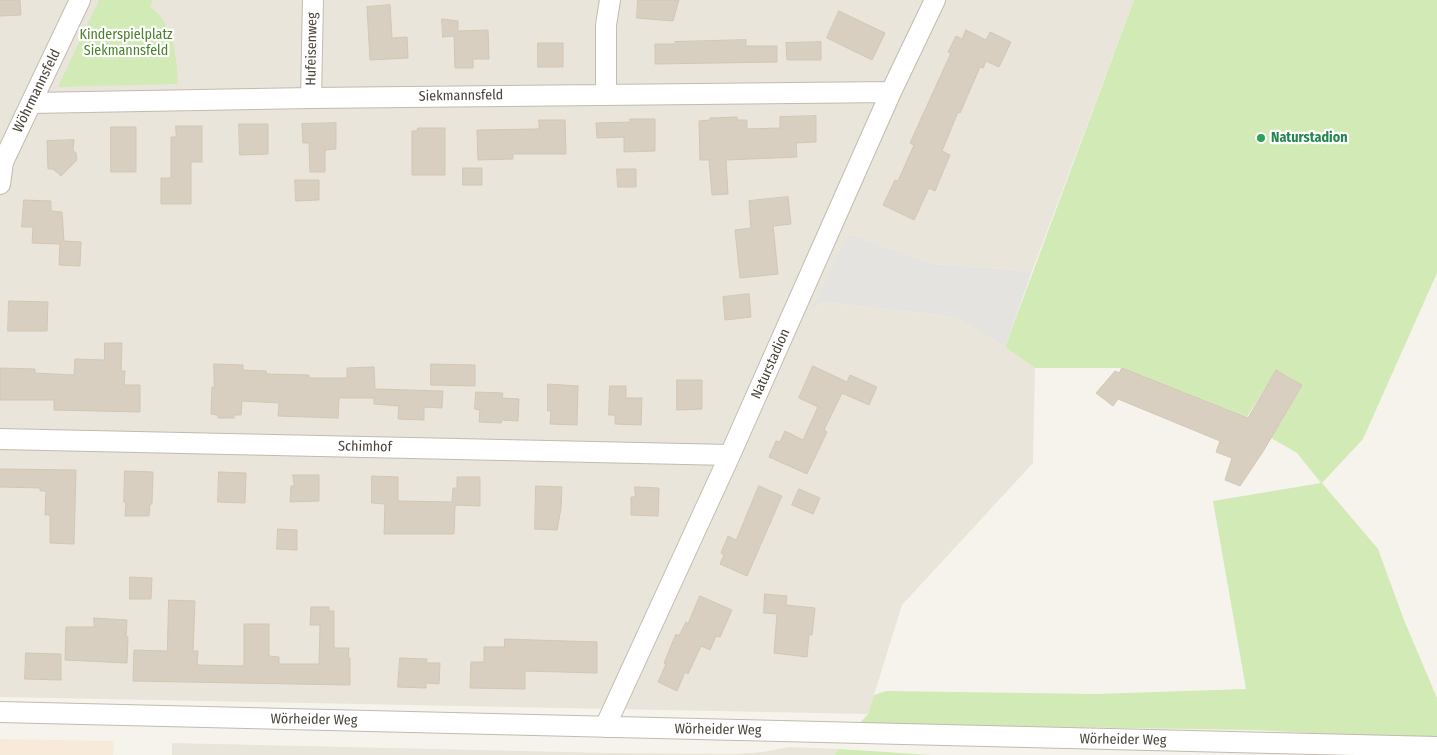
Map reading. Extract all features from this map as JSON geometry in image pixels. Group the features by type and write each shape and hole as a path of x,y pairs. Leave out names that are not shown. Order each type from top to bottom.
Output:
{"street":[{"name":"Wöhrmannsfeld","path":"0,184 1,162 31,104 80,0"},
{"name":"Hufeisenweg","path":"311,98 313,0"},
{"path":"606,95 606,25 610,0"},
{"name":"Naturstadion","path":"605,727 935,0"},
{"name":"Siekmannsfeld","path":"31,104 311,98 892,92"},
{"name":"Schimhof","path":"0,440 730,455"},
{"name":"Wörheider Weg","path":"0,712 1437,747"}],"shaded area":[{"path":"0,0 1134,0 1032,271 933,264 849,234 814,308 823,302 955,317 1005,347 1035,368 1033,463 902,605 868,714 0,697"},
{"path":"849,234 933,264 1032,271 1005,347 955,317 823,302 812,309"},
{"path":"0,739 114,741 113,755 0,755"},
{"path":"172,743 610,753 736,754 763,752 789,747 839,749 834,755 172,755"}],"green space":[{"name":"Kinderspielplatz Siekmannsfeld","path":"99,0 153,0 150,7 163,20 173,44 178,84 58,87"},
{"path":"1134,0 1437,0 1437,273 1363,439 1322,483 1378,549 1404,620 1437,698 1437,740 1254,730 859,724 868,714 874,695 886,691 1096,694 1246,689 1213,501 1321,483 1297,453 1271,438 1302,385 1279,371 1274,373 1247,417 1122,368 1035,368 1005,347"},
{"path":"839,749 931,755 834,755"}],"building":[{"path":"0,0 20,0 21,15 0,16"},
{"path":"638,0 679,0 673,21 637,18"},
{"path":"390,5 392,38 407,37 408,58 370,60 367,7"},
{"path":"839,11 885,33 872,60 827,38"},
{"path":"442,19 458,21 458,31 488,30 489,59 473,59 473,68 455,68 454,36 443,37"},
{"path":"966,30 986,40 990,32 1011,42 999,67 986,61 983,68 980,67 942,151 950,155 935,191 929,188 914,220 883,205 895,180 898,181 914,145 910,143 951,53 948,52 956,36 962,39"},
{"path":"746,40 746,46 777,46 777,62 655,64 655,44"},
{"path":"821,42 821,60 787,60 786,43"},
{"path":"538,43 563,43 563,67 538,67"},
{"path":"816,116 816,142 796,143 797,157 726,160 728,194 712,195 709,160 700,160 699,121 710,120 710,118 737,117 737,120 747,120 747,129 780,128 780,117"},
{"path":"630,119 655,119 655,151 624,152 624,137 597,138 596,123 630,122"},
{"path":"539,120 565,120 566,154 513,154 513,159 478,160 477,130 539,129"},
{"path":"336,123 336,149 325,150 325,172 310,172 309,143 303,143 302,124"},
{"path":"239,124 268,124 268,154 240,155"},
{"path":"176,126 202,126 202,162 191,162 191,204 161,204 161,178 171,178 171,137 176,137"},
{"path":"111,127 136,127 136,172 111,172"},
{"path":"418,128 445,128 445,175 412,175 412,131 417,131"},
{"path":"74,140 73,150 76,153 77,160 61,176 53,169 48,169 47,141"},
{"path":"463,168 482,168 482,185 463,185"},
{"path":"617,169 636,169 636,187 618,187"},
{"path":"295,180 319,180 319,200 296,201"},
{"path":"788,197 791,224 773,226 778,274 740,278 735,230 751,228 749,201"},
{"path":"24,200 51,201 51,211 62,212 64,241 81,242 80,266 59,265 60,244 32,243 33,227 22,227"},
{"path":"749,294 751,317 725,320 723,297"},
{"path":"9,301 48,302 47,331 8,331"},
{"path":"105,343 122,343 121,371 125,371 124,385 140,385 140,412 54,410 54,400 0,400 0,368 35,369 35,373 74,375 75,359 104,360"},
{"path":"214,364 243,365 243,370 266,371 267,374 309,375 309,378 347,378 347,368 374,367 375,389 443,391 442,408 424,407 424,420 398,419 399,406 374,404 374,398 339,398 338,418 278,416 279,403 242,401 241,415 234,415 234,418 218,418 218,415 211,414"},
{"path":"431,364 475,365 475,386 431,385"},
{"path":"813,366 847,382 850,375 877,387 869,405 842,393 824,430 827,432 807,474 769,457 776,441 780,442 785,431 803,440 818,407 799,398"},
{"path":"1122,368 1248,418 1276,370 1302,385 1264,450 1240,486 1225,480 1232,458 1216,452 1220,441 1118,399 1113,406 1096,393 1115,371 1119,373"},
{"path":"677,380 702,380 702,409 677,410"},
{"path":"548,384 578,386 577,425 550,424 551,411 548,411"},
{"path":"610,386 626,386 626,398 642,398 641,425 615,424 615,415 609,415"},
{"path":"476,392 503,393 502,398 519,399 518,421 502,420 501,423 479,422 480,410 475,409"},
{"path":"0,469 76,470 74,544 50,543 50,515 45,515 46,491 40,491 40,488 0,487"},
{"path":"125,471 153,472 152,504 150,504 149,516 125,516"},
{"path":"219,472 246,473 245,503 218,502"},
{"path":"293,475 319,475 319,501 290,502 291,486 294,486"},
{"path":"372,476 398,477 398,501 452,502 453,488 457,488 457,477 480,477 480,506 455,505 454,534 384,534 385,504 372,503"},
{"path":"536,486 562,487 561,509 557,530 535,529"},
{"path":"759,486 782,496 747,576 720,564 724,555 721,553 728,536 736,540"},
{"path":"635,487 659,488 658,516 631,515 631,497 635,497"},
{"path":"799,489 820,498 813,514 792,505"},
{"path":"278,529 297,530 297,550 277,549"},
{"path":"130,577 152,578 151,599 130,599"},
{"path":"765,594 787,596 786,605 815,608 812,635 809,635 807,657 774,653 777,614 764,613"},
{"path":"700,596 732,610 720,637 716,636 710,650 701,646 688,674 685,672 677,691 658,682 676,634 679,636 686,622 688,623"},
{"path":"169,600 195,601 193,651 198,651 197,665 244,666 244,624 269,624 269,656 279,657 279,664 319,664 320,625 310,625 311,607 329,607 329,611 334,611 334,648 349,648 350,685 133,681 134,650 167,651"},
{"path":"94,618 127,620 127,663 65,660 66,627 94,627"},
{"path":"505,639 597,642 597,673 525,671 525,689 470,688 471,662 484,662 484,647 504,647"},
{"path":"26,653 61,654 61,680 25,679"},
{"path":"400,658 427,659 426,663 440,663 439,684 426,683 426,688 398,687"}],"place":[{"name":"Naturstadion","path":"1261,138"}]}
